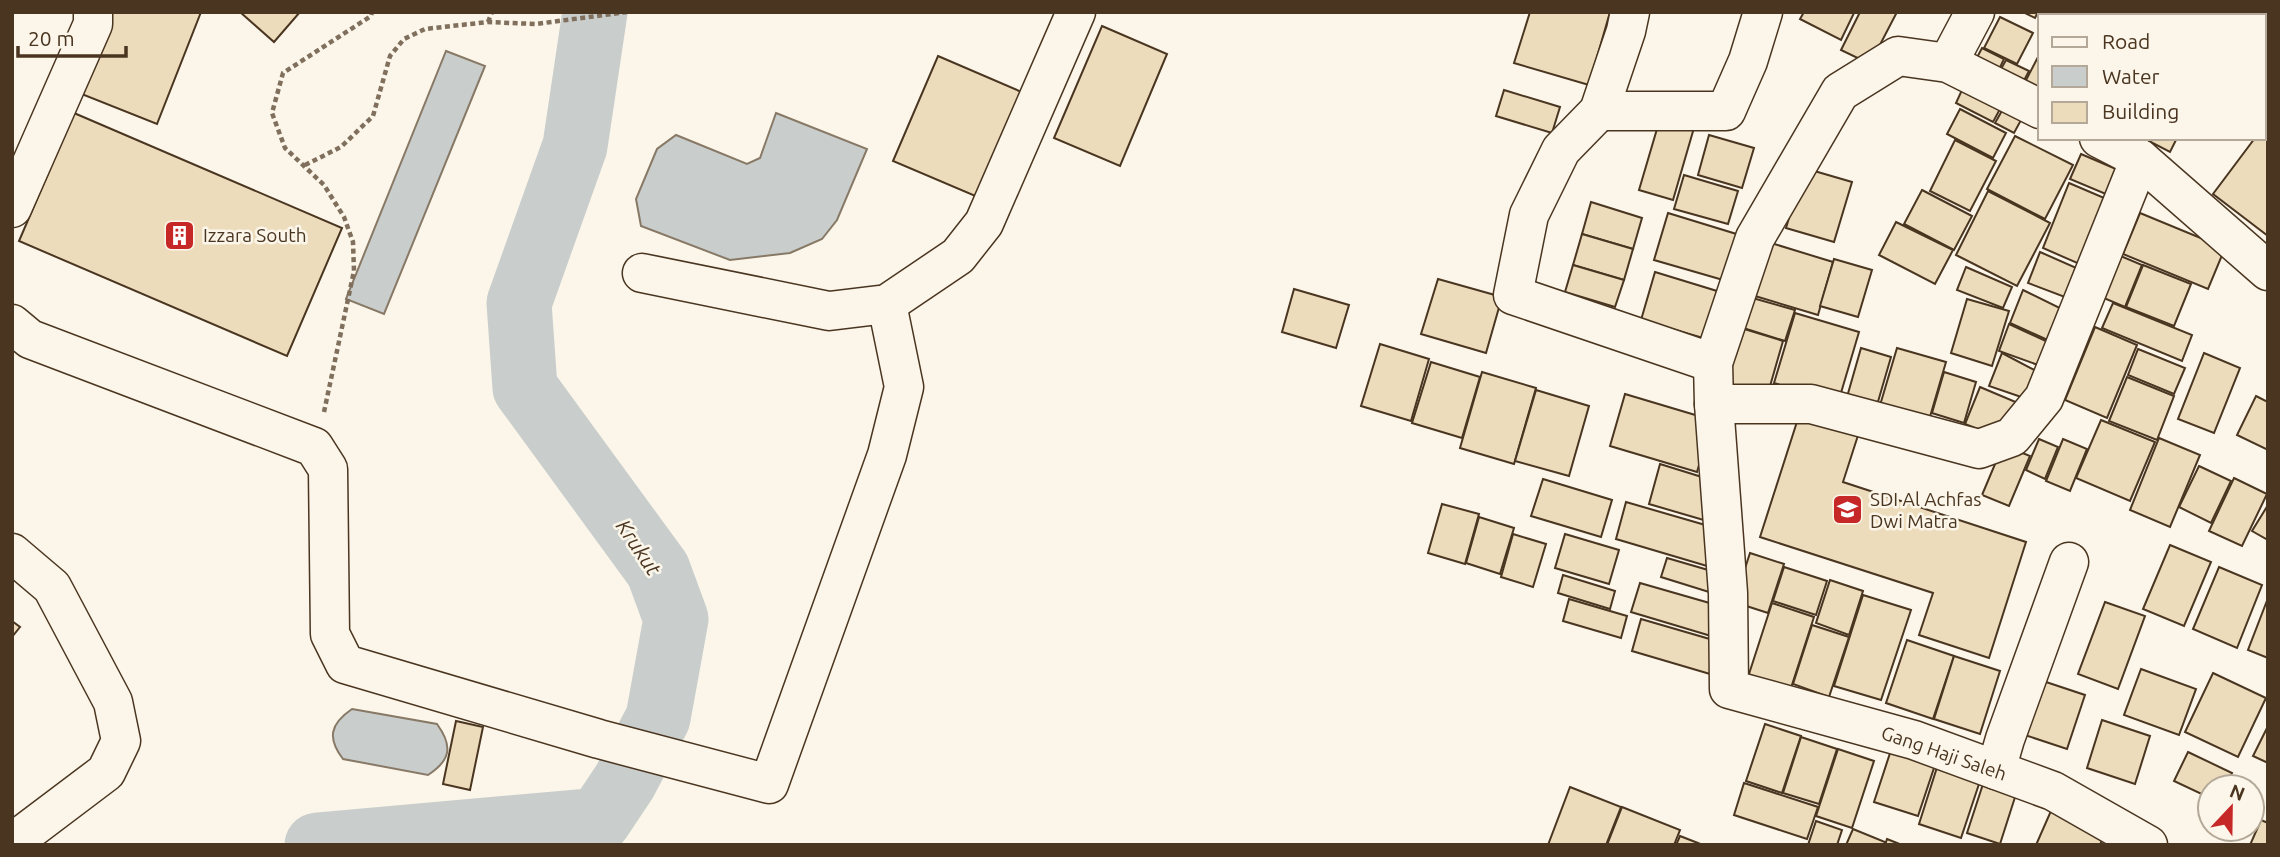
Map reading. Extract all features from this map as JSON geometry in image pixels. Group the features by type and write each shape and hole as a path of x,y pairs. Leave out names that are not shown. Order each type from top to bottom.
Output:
{"street":[{"path":"12,208 93,24 93,12"},
{"path":"642,273 829,311 887,303 958,256 984,223 1076,12"},
{"path":"1630,12 1599,111 1561,150 1529,215 1513,295 1713,363"},
{"path":"1599,111 1726,111 1748,61 1763,12"},
{"path":"1948,63 1975,12"},
{"path":"2038,108 1948,63 1898,56 1840,92 1755,239 1713,363 1714,404 1811,404 1979,449 2012,437 2044,398 2140,159"},
{"path":"2103,140 2140,159 2268,271"},
{"path":"12,324 30,339 314,447 328,468 330,634 345,664 599,739 769,784 887,455 904,387 887,303"},
{"name":"Gang Haji Saleh","path":"1714,404 1728,593 1729,689 1914,740 2053,791 2148,845"},
{"path":"12,553 52,587 113,702 121,741 106,772 12,844"},
{"path":"1996,770 2069,562"}],"path":[{"path":"314,447 328,401 354,271 353,242 344,217 324,185 285,148 272,113 283,73 371,16 372,12"},
{"path":"488,22 492,12"},
{"path":"305,165 341,147 373,116 390,56 404,39 425,29 488,22 536,24 627,12"}],"water":[{"path":"446,51 485,66 384,314 346,299"},
{"path":"776,113 867,149 837,220 822,239 790,253 730,260 641,226 636,199 657,149 676,135 747,164 760,158"},
{"path":"352,709 437,724 446,739 445,758 428,775 343,759 335,744 333,732 339,720"}],"building":[{"path":"105,12 201,12 157,124 74,91"},
{"path":"240,12 300,12 274,42"},
{"path":"1530,12 1610,12 1589,85 1514,63"},
{"path":"1804,12 1854,13 1841,40 1800,19"},
{"path":"1860,12 1897,12 1870,64 1841,50"},
{"path":"2023,12 2038,12 2035,18"},
{"path":"2086,12 2120,12 2119,14 2085,14"},
{"path":"2124,12 2174,12 2173,14 2123,14"},
{"path":"2000,17 2033,33 2017,64 1984,48"},
{"path":"2266,23 2268,24 2268,83 2266,82"},
{"path":"1102,26 1167,54 1120,166 1054,138"},
{"path":"1982,48 2004,59 1995,78 1972,67"},
{"path":"938,56 1024,93 980,198 893,161"},
{"path":"2038,57 2038,91 2021,90"},
{"path":"2006,60 2029,71 2019,90 1996,78"},
{"path":"1967,79 2006,98 1993,122 1956,103"},
{"path":"1504,90 1560,107 1552,133 1496,116"},
{"path":"2008,100 2027,109 2014,133 1995,123"},
{"path":"1960,109 2006,133 1993,158 1947,134"},
{"path":"1662,112 1696,121 1673,200 1639,190"},
{"name":"Izzara South","path":"74,113 342,228 287,356 19,241"},
{"path":"2268,122 2268,236 2213,194 2254,140 2266,140"},
{"path":"1709,135 1754,148 1742,188 1698,175"},
{"path":"2015,136 2073,165 2045,219 1987,189"},
{"path":"1955,140 1996,161 1970,211 1930,191"},
{"path":"2147,140 2176,140 2170,152"},
{"path":"2081,154 2130,175 2120,200 2070,179"},
{"path":"1804,168 1852,182 1834,242 1786,228"},
{"path":"1684,175 1738,191 1728,224 1674,209"},
{"path":"2069,183 2116,203 2091,269 2043,248"},
{"path":"1922,190 1972,216 1954,250 1904,224"},
{"path":"1988,191 2050,223 2017,286 1956,255"},
{"path":"1591,202 1642,218 1633,249 1582,234"},
{"path":"1668,213 1743,236 1730,282 1654,260"},
{"path":"2140,213 2225,248 2208,289 2123,254"},
{"path":"1896,222 1953,250 1935,284 1879,255"},
{"path":"1582,234 1633,249 1624,280 1573,265"},
{"path":"1771,243 1833,262 1818,315 1755,296"},
{"path":"2040,252 2090,274 2078,302 2028,283"},
{"path":"2116,254 2142,265 2125,307 2099,296"},
{"path":"1834,259 1872,270 1858,317 1820,306"},
{"path":"1573,265 1624,280 1615,307 1565,292"},
{"path":"2143,265 2191,284 2174,326 2126,307"},
{"path":"1966,267 2012,287 2003,308 1957,290"},
{"path":"1655,272 1717,291 1703,338 1641,320"},
{"path":"1438,279 1502,297 1486,353 1421,334"},
{"path":"1294,289 1349,305 1336,348 1282,332"},
{"path":"2023,290 2072,314 2063,347 2010,323"},
{"path":"1749,297 1795,310 1785,341 1740,327"},
{"path":"1967,299 2009,311 1992,366 1951,353"},
{"path":"2113,303 2192,335 2182,361 2102,328"},
{"path":"1795,313 1859,332 1838,403 1774,383"},
{"path":"2009,324 2061,348 2052,370 1999,351"},
{"path":"2095,327 2137,345 2107,418 2065,400"},
{"path":"1741,328 1783,341 1766,400 1723,387"},
{"path":"1380,344 1429,359 1411,421 1361,406"},
{"path":"1861,348 1891,357 1875,412 1845,404"},
{"path":"1897,348 1946,362 1927,427 1878,412"},
{"path":"2138,349 2185,368 2174,394 2128,375"},
{"path":"2002,353 2044,375 2036,402 1989,386"},
{"path":"2204,353 2240,368 2214,433 2178,419"},
{"path":"1431,362 1480,377 1462,438 1412,423"},
{"path":"1482,372 1536,388 1514,464 1460,448"},
{"path":"1944,372 1976,382 1964,423 1932,413"},
{"path":"2127,377 2174,396 2157,440 2109,421"},
{"path":"1980,387 2018,403 2003,439 1965,424"},
{"path":"1536,390 1589,406 1569,476 1515,461"},
{"path":"1625,394 1712,420 1697,472 1610,446"},
{"path":"2256,396 2268,402 2268,450 2237,435"},
{"name":"SDI Al Achfas Dwi Matra","path":"1803,403 1862,423 1843,482 2026,542 1989,658 1919,635 1933,593 1760,537"},
{"path":"2101,420 2155,442 2130,501 2076,478"},
{"path":"2159,438 2200,455 2170,527 2130,510"},
{"path":"2039,439 2058,447 2045,479 2026,470"},
{"path":"2063,439 2087,449 2070,491 2046,481"},
{"path":"2003,445 2030,456 2009,506 1982,495"},
{"path":"1660,464 1718,482 1707,521 1649,504"},
{"path":"2199,466 2231,481 2211,523 2179,507"},
{"path":"2234,478 2267,494 2242,546 2209,531"},
{"path":"1543,479 1612,500 1601,537 1531,516"},
{"path":"1626,502 1719,529 1707,566 1616,539"},
{"path":"1442,504 1479,514 1465,564 1428,553"},
{"path":"2268,505 2268,540 2252,531"},
{"path":"1479,517 1514,528 1500,574 1466,563"},
{"path":"1513,534 1546,544 1533,587 1501,577"},
{"path":"1565,534 1619,550 1609,584 1555,568"},
{"path":"2170,545 2211,562 2184,626 2143,609"},
{"path":"1750,553 1784,564 1768,613 1734,602"},
{"path":"1667,558 1715,572 1709,592 1661,577"},
{"path":"1784,567 1827,581 1816,615 1773,601"},
{"path":"2219,567 2262,585 2237,648 2193,629"},
{"path":"1563,575 1615,591 1610,609 1558,593"},
{"path":"1830,580 1863,591 1849,635 1816,623"},
{"path":"1640,583 1720,606 1711,636 1631,612"},
{"path":"1863,595 1911,610 1881,700 1834,686"},
{"path":"2268,598 2268,658 2248,650"},
{"path":"1569,599 1627,616 1621,638 1563,621"},
{"path":"2105,602 2145,616 2118,689 2078,674"},
{"path":"1772,603 1814,617 1790,691 1748,677"},
{"path":"1641,619 1720,642 1710,674 1632,651"},
{"path":"12,621 20,627 12,637"},
{"path":"1812,625 1849,637 1829,697 1793,684"},
{"path":"1907,640 1954,656 1933,719 1886,703"},
{"path":"1954,656 2000,671 1980,734 1934,719"},
{"path":"2141,669 2196,689 2179,735 2124,715"},
{"path":"2213,673 2266,698 2238,757 2185,732"},
{"path":"2040,680 2085,695 2067,749 2022,734"},
{"path":"2102,720 2150,736 2135,784 2087,768"},
{"path":"456,721 483,727 470,790 443,784"},
{"path":"1765,724 1801,736 1782,793 1746,781"},
{"path":"2268,726 2268,763 2253,756"},
{"path":"1801,737 1837,749 1819,804 1783,793"},
{"path":"1892,747 1936,762 1918,816 1874,802"},
{"path":"1838,749 1874,761 1852,828 1816,816"},
{"path":"2188,752 2232,773 2196,773 2196,791 2174,781"},
{"path":"1939,761 1982,775 1961,838 1919,824"},
{"path":"1984,781 2017,791 2000,844 1967,833"},
{"path":"1744,783 1818,807 1807,839 1734,815"},
{"path":"1570,787 1621,807 1606,845 1548,845"},
{"path":"2054,804 2107,828 2100,845 2036,845"},
{"path":"1622,807 1680,830 1674,845 1607,845"},
{"path":"1816,821 1842,830 1837,845 1808,845"},
{"path":"2266,822 2268,823 2268,845 2250,845 2266,843"},
{"path":"1853,829 1885,842 1884,845 1846,845"},
{"path":"1680,836 1703,845 1676,845"},
{"path":"1887,839 1902,845 1885,845"}],"waterway":[{"name":"Krukut","path":"317,845 599,820 625,781 658,718 676,619 658,570 525,388 519,303 575,146 595,12"}],"place":[{"name":"Izzara South","path":"180,235"},
{"name":"SDI Al Achfas Dwi Matra","path":"1847,510"}]}
